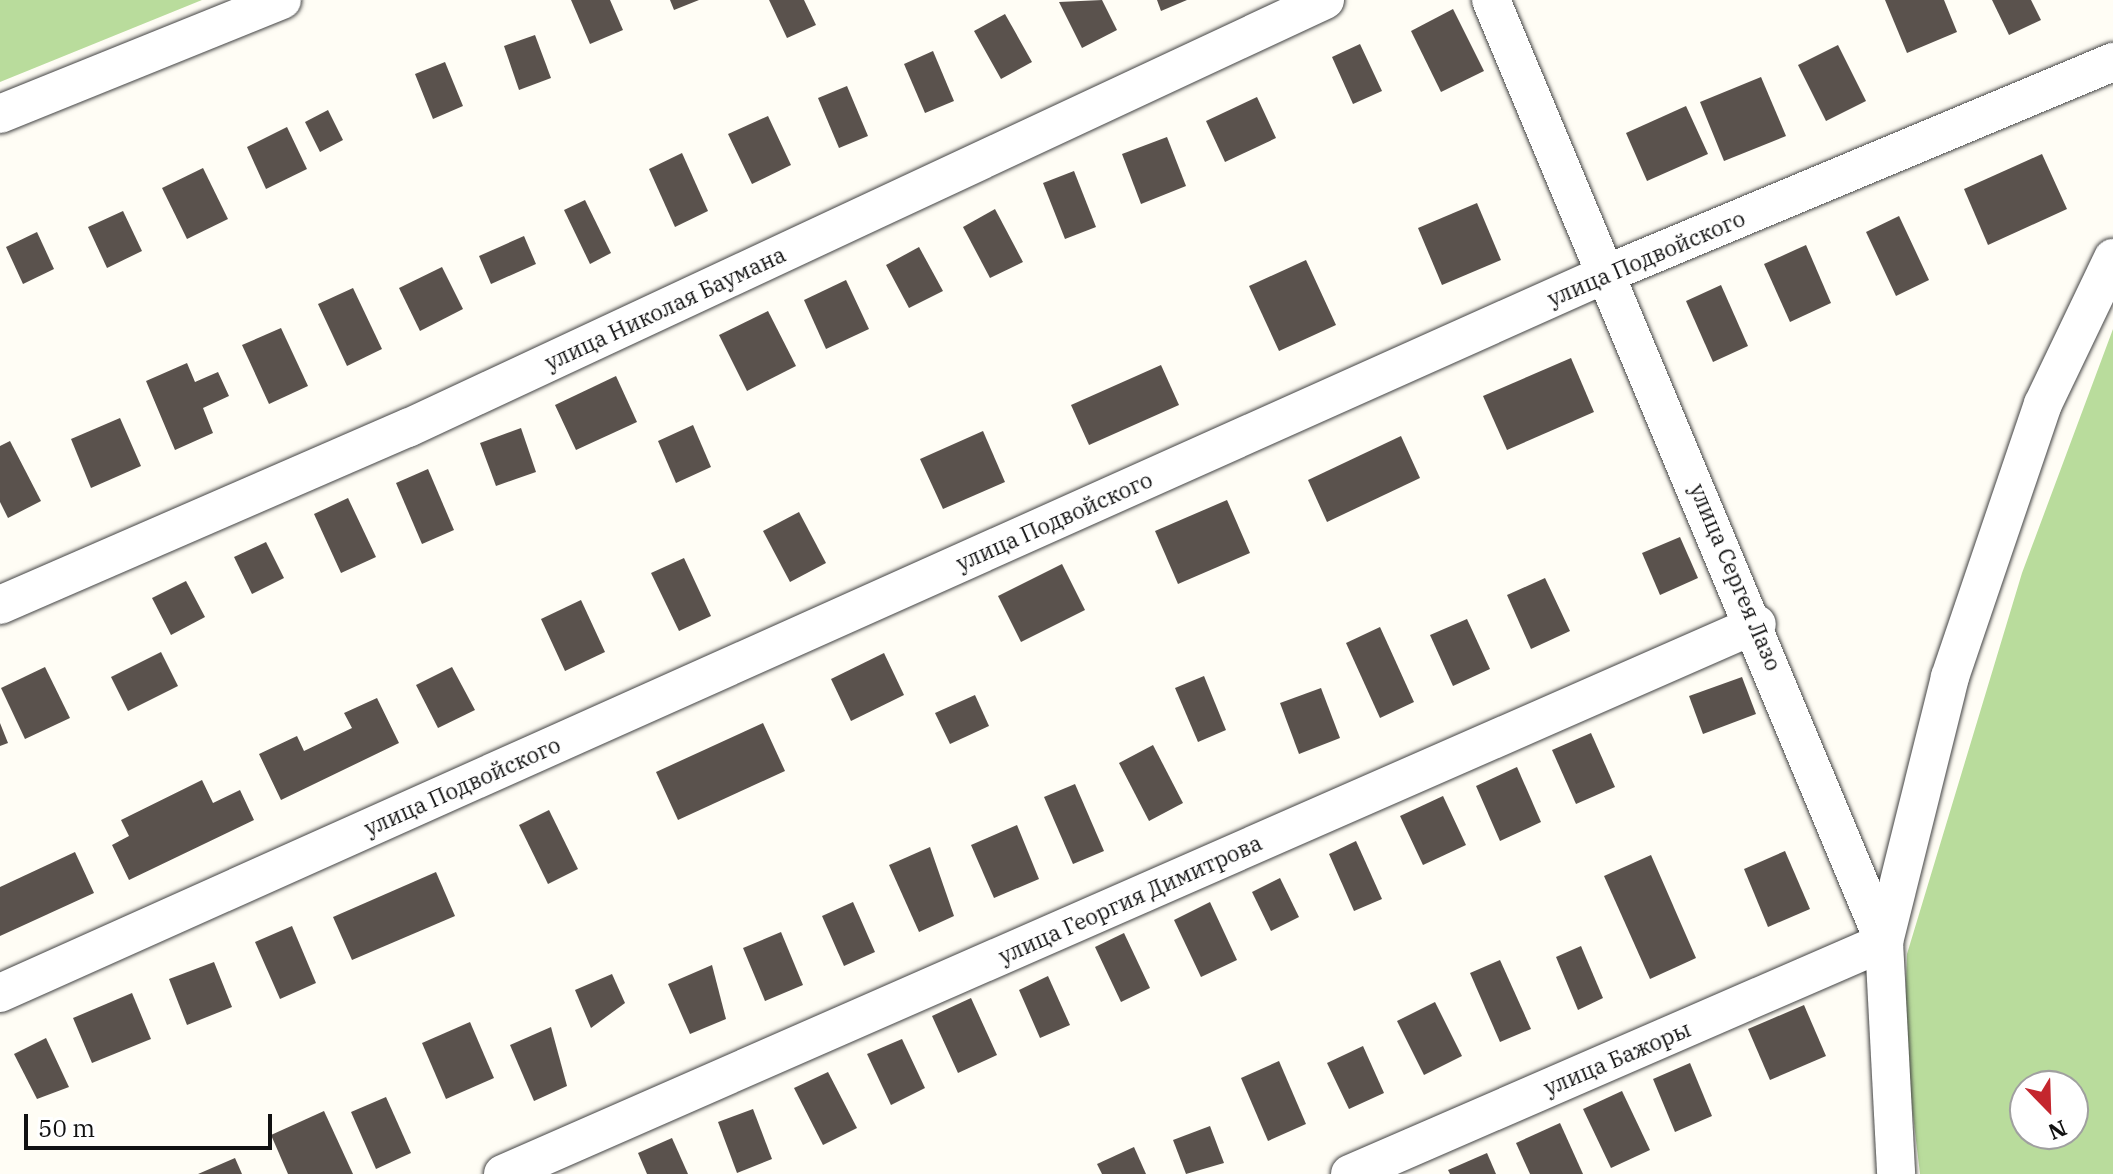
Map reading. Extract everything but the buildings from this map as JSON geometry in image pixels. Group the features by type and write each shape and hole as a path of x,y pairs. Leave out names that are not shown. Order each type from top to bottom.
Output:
{"street":[{"path":"0,114 282,0"},
{"name":"улица Николая Баумана","path":"0,605 408,428 1325,0"},
{"name":"улица Сергея Лазо","path":"1491,0 1757,624 1884,942 1896,1174"},
{"name":"улица Подвойского","path":"0,993 1606,274 2113,62"},
{"path":"1884,942 1950,677 2043,404 2113,258"},
{"name":"улица Георгия Димитрова","path":"503,1174 1757,624"},
{"name":"улица Бажоры","path":"1350,1174 1884,942"}],"green space":[{"path":"0,0 202,0 0,82"},
{"path":"2113,329 2113,1174 1920,1174 1904,1039 1907,954 2022,573"}]}
